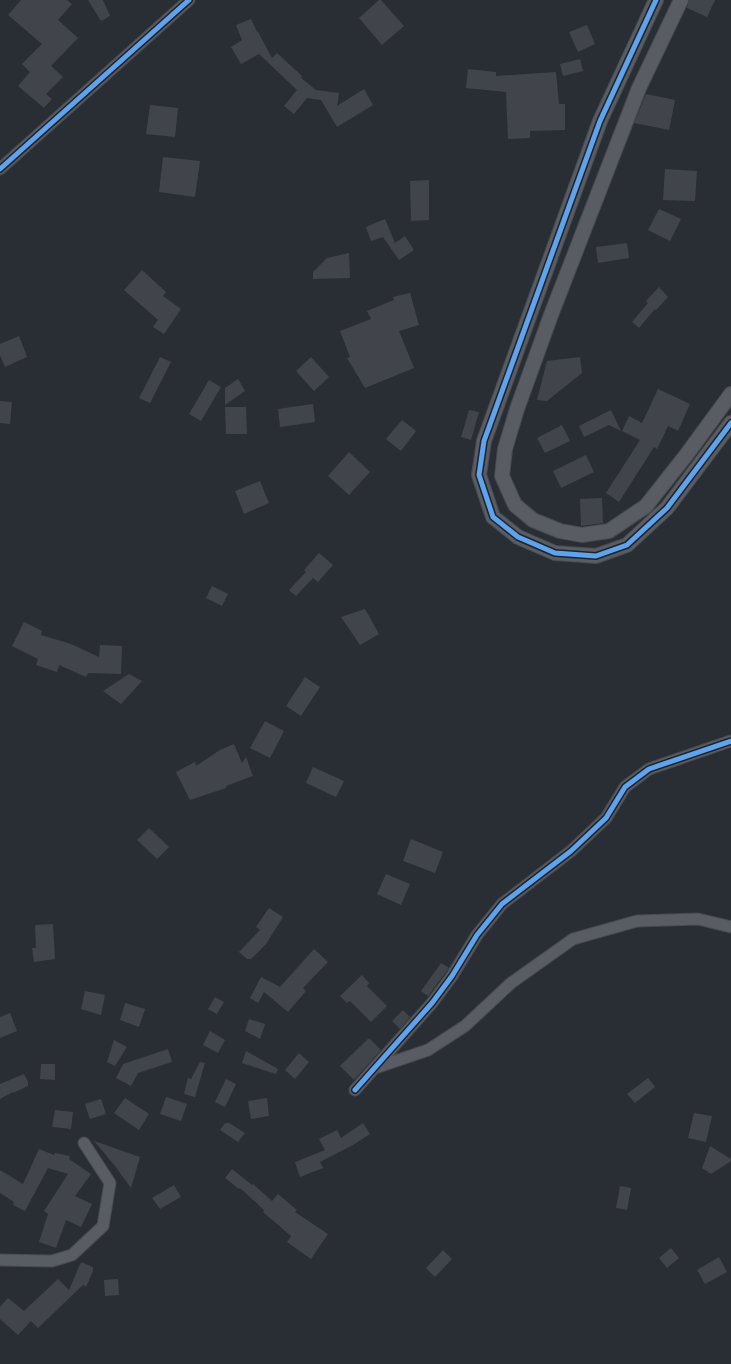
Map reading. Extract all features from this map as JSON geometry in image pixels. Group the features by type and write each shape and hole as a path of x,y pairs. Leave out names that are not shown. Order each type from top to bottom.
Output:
{"street":[{"path":"0,169 189,0"},
{"path":"656,0 600,121 484,440 479,475 493,517 518,537 555,553 596,556 627,545 667,508 731,423"},
{"path":"681,0 639,88 551,316 517,409 505,449 502,476 515,505 533,520 560,532 582,535 609,531 646,506 687,454 731,394"},
{"path":"355,1090 377,1067 432,1003 452,976 477,935 502,904 571,851 606,818 625,787 649,769 731,741"},
{"path":"377,1067 428,1050 465,1026 511,983 573,939 637,921 698,919 731,927"},
{"path":"0,1260 52,1262 72,1255 103,1226 110,1183 84,1143"}],"building":[{"path":"21,0 67,0 72,4 58,20 78,38 51,66 63,77 46,94 52,99 44,108 18,86 30,72 22,64 42,44 8,15"},
{"path":"88,0 103,0 110,16 101,21"},
{"path":"379,0 381,0 404,26 382,45 359,18"},
{"path":"689,0 715,0 707,17 687,8"},
{"path":"251,19 272,58 277,53 302,76 301,78 316,90 339,93 337,106 364,89 373,105 337,127 321,100 307,98 294,114 284,106 297,90 259,54 241,64 231,47 242,40 236,25"},
{"path":"587,25 595,44 578,52 569,32"},
{"path":"580,59 583,71 563,76 560,64"},
{"path":"468,69 496,72 496,76 556,72 559,104 565,104 565,130 530,131 530,138 508,139 506,92 466,88"},
{"path":"646,94 675,100 669,130 634,123"},
{"path":"150,105 178,108 175,137 146,134"},
{"path":"163,157 200,161 195,197 159,192"},
{"path":"665,169 697,171 695,201 663,200"},
{"path":"429,180 429,220 411,221 410,181"},
{"path":"659,209 681,219 670,241 648,230"},
{"path":"385,219 395,243 405,236 414,250 399,260 383,237 371,241 366,227"},
{"path":"627,243 629,258 598,263 596,247"},
{"path":"349,253 350,278 313,279 313,272 327,258"},
{"path":"142,270 166,292 163,296 181,309 164,334 153,327 158,320 124,290"},
{"path":"659,287 668,297 656,310 655,309 639,328 632,322 648,303 646,301"},
{"path":"410,293 419,325 399,331 414,368 365,388 347,358 350,357 340,331 371,319 367,311 394,300 393,297"},
{"path":"19,336 27,357 5,367 0,355 0,344"},
{"path":"160,357 171,362 150,403 139,398"},
{"path":"311,357 329,377 314,391 296,371"},
{"path":"580,357 582,373 547,401 537,400 547,361"},
{"path":"238,379 245,391 225,405 225,388"},
{"path":"209,380 221,387 201,421 189,414"},
{"path":"658,389 690,404 678,431 668,426 657,449 654,447 619,502 606,493 640,440 622,431 629,416 642,423"},
{"path":"0,401 12,402 10,424 0,423"},
{"path":"313,404 315,422 280,427 278,409"},
{"path":"225,407 246,407 247,434 226,434"},
{"path":"469,410 479,412 471,440 461,437"},
{"path":"611,410 621,431 609,425 584,437 579,426"},
{"path":"402,420 416,431 401,451 386,439"},
{"path":"562,425 570,441 545,453 537,438"},
{"path":"349,452 370,472 349,495 328,476"},
{"path":"586,455 594,472 561,488 553,471"},
{"path":"260,481 269,503 244,514 235,491"},
{"path":"602,498 603,523 581,526 580,499"},
{"path":"319,553 333,565 318,582 313,578 296,596 289,590 306,572 304,570"},
{"path":"212,586 228,594 222,606 206,598"},
{"path":"365,609 379,634 360,645 341,617"},
{"path":"24,622 42,631 41,635 71,644 99,657 100,645 122,646 121,674 88,673 86,677 59,665 57,672 36,665 38,659 12,646"},
{"path":"129,674 142,681 121,704 103,691"},
{"path":"305,677 320,687 301,716 286,706"},
{"path":"265,721 284,731 270,758 250,748"},
{"path":"234,744 242,763 246,757 253,776 226,786 226,788 190,800 176,772 195,762 196,766 220,750"},
{"path":"313,767 344,781 336,797 306,783"},
{"path":"149,828 169,847 157,859 137,840"},
{"path":"411,839 443,852 435,873 403,861"},
{"path":"386,874 410,884 401,905 377,894"},
{"path":"269,908 283,917 266,944 251,959 247,959 239,952 260,930 256,927"},
{"path":"53,924 55,959 34,962 32,948 36,948 35,925"},
{"path":"314,949 328,962 303,988 306,991 288,1012 264,992 258,1003 250,998 261,977 280,987"},
{"path":"441,963 449,968 428,996 421,991"},
{"path":"362,975 369,983 367,986 387,1006 371,1022 350,1001 347,1003 340,996"},
{"path":"85,991 105,995 101,1015 81,1009"},
{"path":"215,997 224,1002 217,1014 208,1009"},
{"path":"125,1003 145,1009 139,1027 120,1020"},
{"path":"403,1010 410,1017 400,1029 392,1021"},
{"path":"10,1013 17,1031 0,1038 0,1017"},
{"path":"249,1019 265,1024 260,1039 245,1031"},
{"path":"210,1031 225,1040 218,1053 203,1045"},
{"path":"369,1038 381,1050 354,1080 340,1066"},
{"path":"114,1040 127,1047 115,1066 107,1062"},
{"path":"168,1049 172,1062 138,1073 131,1086 116,1078 123,1064"},
{"path":"246,1051 278,1069 276,1074 242,1063"},
{"path":"299,1053 309,1062 295,1079 285,1070"},
{"path":"200,1062 205,1063 195,1097 184,1094 188,1078 191,1079"},
{"path":"41,1064 55,1064 55,1080 40,1079"},
{"path":"24,1074 28,1082 28,1086 0,1099 0,1084"},
{"path":"648,1078 655,1087 635,1103 627,1094"},
{"path":"226,1079 236,1084 225,1107 215,1102"},
{"path":"166,1097 187,1104 181,1121 160,1114"},
{"path":"125,1098 149,1114 139,1130 114,1113"},
{"path":"267,1098 269,1116 251,1119 248,1101"},
{"path":"101,1099 106,1114 90,1119 85,1104"},
{"path":"55,1110 73,1112 71,1129 52,1127"},
{"path":"694,1113 712,1116 706,1142 688,1138"},
{"path":"225,1123 229,1123 245,1133 238,1142 220,1130"},
{"path":"363,1123 370,1134 353,1145 320,1162 323,1168 300,1177 295,1162 325,1150 319,1139 337,1130 341,1138"},
{"path":"94,1141 140,1157 131,1188 115,1166"},
{"path":"710,1146 731,1159 731,1161 711,1174 702,1168"},
{"path":"39,1149 54,1155 55,1153 70,1156 69,1159 91,1174 75,1196 92,1204 81,1227 66,1220 56,1248 39,1242 48,1214 44,1211 68,1174 48,1168 25,1211 13,1205 14,1202 0,1193 0,1170 23,1184"},
{"path":"232,1169 252,1185 253,1184 272,1201 278,1194 297,1210 295,1212 328,1234 311,1259 287,1242 291,1236 263,1212 264,1210 240,1188 239,1189 225,1178"},
{"path":"174,1185 181,1197 160,1209 152,1198"},
{"path":"620,1186 631,1188 627,1210 616,1208"},
{"path":"671,1248 679,1258 667,1268 659,1258"},
{"path":"443,1250 452,1259 435,1277 426,1268"},
{"path":"719,1257 727,1272 705,1284 697,1270"},
{"path":"81,1262 93,1267 93,1271 86,1287 83,1285 38,1328 31,1321 18,1335 0,1319 0,1307 8,1298 24,1311 58,1279 69,1290"},
{"path":"118,1279 119,1295 105,1296 104,1280"}],"cycle path":[{"path":"0,169 189,0"},
{"path":"656,0 600,121 484,441 479,475 493,517 518,537 555,553 596,556 627,545 667,508 731,423"},
{"path":"355,1090 432,1003 452,976 477,935 502,904 571,851 606,818 625,787 649,769 731,741"}]}
